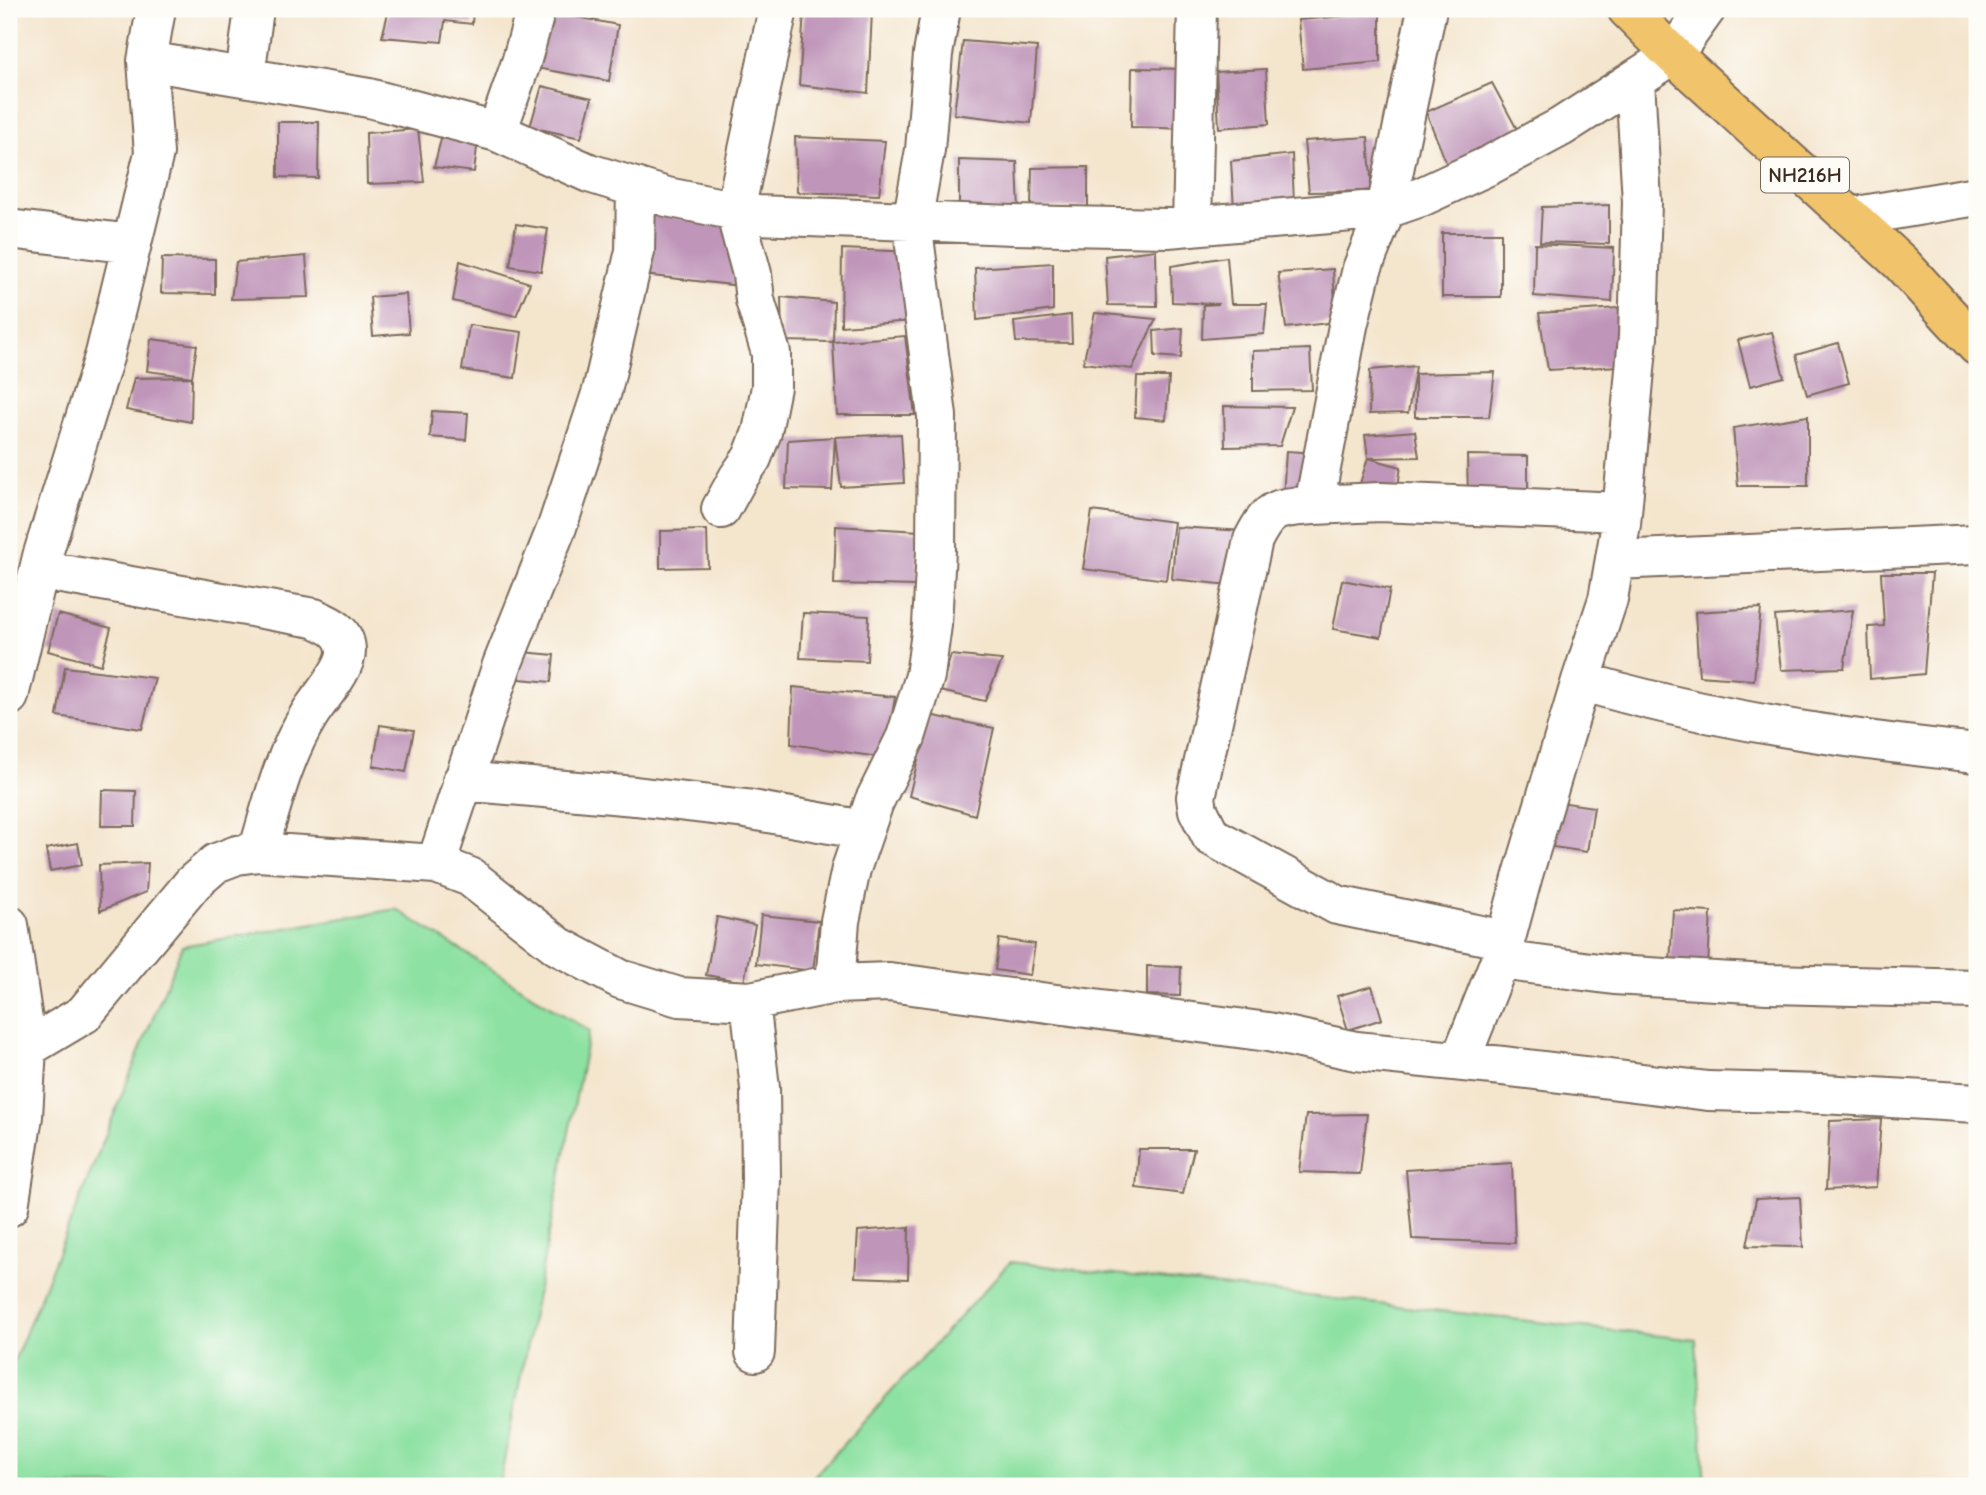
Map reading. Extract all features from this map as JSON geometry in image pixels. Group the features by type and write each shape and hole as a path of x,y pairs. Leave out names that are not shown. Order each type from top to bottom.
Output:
{"highway":[{"name":"NH216H","path":"1627,9 1673,55 1970,327"}],"street":[{"path":"11,675 39,570 105,354 154,153 147,61 156,9"},
{"path":"245,76 254,9"},
{"path":"497,132 536,9"},
{"path":"721,509 737,478 752,458 762,432 771,387 771,353 755,300 752,274 734,211 778,9"},
{"path":"835,984 840,921 851,869 874,802 906,737 925,676 932,625 936,550 937,416 912,222 925,150 933,54 941,9"},
{"path":"1192,225 1197,9"},
{"path":"1314,505 1348,326 1362,270 1386,209 1427,9"},
{"path":"147,61 369,97 497,132 589,173 667,197 757,215 1168,228 1386,209 1421,197 1490,165 1561,127 1673,55 1706,9"},
{"path":"1460,1061 1503,950 1581,681 1608,598 1615,560 1622,512 1639,323 1642,202 1635,80"},
{"path":"436,864 502,665 557,527 601,391 635,251 636,187"},
{"path":"1851,217 1977,196"},
{"path":"9,229 132,244"},
{"path":"1622,512 1380,502 1280,508 1263,520 1253,540 1196,797 1198,810 1211,836 1337,905 1503,950 1614,975 1767,984 1977,989"},
{"path":"1615,560 1977,544"},
{"path":"39,570 314,618 333,626 344,637 346,653 342,665 308,715 291,749 258,852"},
{"path":"1581,681 1671,705 1782,726 1907,746 1977,753"},
{"path":"463,781 690,803 864,830"},
{"path":"27,1048 84,1014 193,883 216,863 237,855 258,852 436,864 470,877 558,946 620,979 680,997 750,1001 835,984 889,982 1268,1032 1356,1051 1708,1091 1977,1103"},
{"path":"9,925 27,1048 23,1116 9,1207"},
{"path":"750,1001 760,1088 761,1179 755,1352"}],"green space":[{"path":"396,909 589,1031 499,1486 9,1486 9,1374 182,946"},
{"path":"1010,1262 1696,1340 1705,1486 805,1486"}],"building":[{"path":"389,9 473,9 472,24 445,21 442,42 382,37"},
{"path":"804,11 872,12 868,93 799,85"},
{"path":"550,12 618,25 609,81 536,68"},
{"path":"1380,13 1380,62 1303,69 1298,20"},
{"path":"963,41 1037,47 1031,123 954,114"},
{"path":"1132,68 1189,69 1189,129 1131,127"},
{"path":"1266,69 1269,124 1219,128 1216,72"},
{"path":"1492,83 1519,133 1448,167 1426,112"},
{"path":"542,86 592,98 581,138 530,127"},
{"path":"278,122 319,122 318,178 278,177"},
{"path":"418,129 424,182 367,184 366,133"},
{"path":"795,137 885,141 879,195 797,192"},
{"path":"1368,137 1372,191 1309,192 1304,141"},
{"path":"441,139 478,139 474,172 434,167"},
{"path":"1292,154 1294,204 1234,209 1231,161"},
{"path":"959,160 1017,162 1019,212 959,210"},
{"path":"1088,167 1088,207 1031,208 1032,168"},
{"path":"1609,205 1609,244 1540,242 1542,207"},
{"path":"644,213 738,226 741,286 644,275"},
{"path":"516,224 548,229 541,271 510,266"},
{"path":"1442,233 1501,233 1501,297 1442,297"},
{"path":"1535,244 1614,248 1612,302 1534,296"},
{"path":"842,249 915,252 914,321 841,326"},
{"path":"1156,250 1157,306 1108,305 1105,256"},
{"path":"306,256 309,297 231,299 236,262"},
{"path":"1227,257 1231,304 1267,304 1264,334 1202,339 1203,305 1219,304 1172,302 1171,266"},
{"path":"162,258 215,259 215,294 161,293"},
{"path":"460,261 530,283 516,316 453,301"},
{"path":"1053,263 1053,310 977,320 975,268"},
{"path":"1333,269 1336,322 1286,328 1278,273"},
{"path":"406,294 409,333 373,336 370,297"},
{"path":"781,297 834,302 833,342 782,341"},
{"path":"1619,308 1620,366 1548,370 1539,313"},
{"path":"1095,313 1156,319 1132,369 1083,363"},
{"path":"1071,315 1072,343 1016,342 1014,322"},
{"path":"469,325 522,332 515,378 462,370"},
{"path":"1183,328 1181,358 1155,356 1154,331"},
{"path":"1772,332 1784,377 1750,386 1738,340"},
{"path":"905,336 915,415 837,415 833,342"},
{"path":"151,339 197,345 192,377 147,371"},
{"path":"1838,343 1849,383 1807,395 1796,355"},
{"path":"1310,349 1312,390 1253,391 1253,351"},
{"path":"1416,366 1408,413 1369,414 1370,370"},
{"path":"1495,372 1489,417 1415,417 1415,374"},
{"path":"192,377 191,422 126,410 134,378"},
{"path":"1137,377 1169,377 1166,420 1135,417"},
{"path":"1224,406 1292,407 1280,446 1225,447"},
{"path":"432,411 468,413 466,440 430,437"},
{"path":"1808,416 1808,486 1738,486 1733,428"},
{"path":"1415,431 1419,457 1368,458 1365,435"},
{"path":"901,434 904,483 841,487 835,437"},
{"path":"835,437 832,490 786,489 788,440"},
{"path":"1286,451 1316,453 1309,495 1283,497"},
{"path":"1467,455 1528,456 1528,496 1468,496"},
{"path":"1368,458 1401,467 1396,498 1358,490"},
{"path":"1092,511 1174,522 1166,580 1083,569"},
{"path":"836,526 919,531 917,586 834,584"},
{"path":"1176,527 1245,531 1239,586 1172,579"},
{"path":"707,530 708,567 660,568 660,531"},
{"path":"1881,573 1932,573 1924,674 1870,679 1868,627 1884,626"},
{"path":"1342,580 1390,589 1381,637 1333,629"},
{"path":"1761,608 1754,680 1699,676 1695,612"},
{"path":"1853,610 1844,668 1781,670 1775,616"},
{"path":"803,613 869,616 867,661 800,658"},
{"path":"58,614 111,628 101,665 48,651"},
{"path":"522,652 554,655 551,682 520,679"},
{"path":"951,655 1002,660 985,701 940,691"},
{"path":"65,667 155,678 142,729 57,716"},
{"path":"793,687 895,697 885,758 791,744"},
{"path":"929,715 994,728 975,815 909,796"},
{"path":"380,725 414,730 406,772 373,766"},
{"path":"102,790 136,791 135,826 101,826"},
{"path":"1559,802 1594,807 1587,852 1553,847"},
{"path":"78,843 82,865 50,871 46,849"},
{"path":"148,863 146,892 100,911 99,865"},
{"path":"1673,910 1711,912 1708,966 1670,964"},
{"path":"761,915 819,921 813,971 756,964"},
{"path":"717,917 755,925 744,982 706,975"},
{"path":"999,939 1035,944 1030,975 995,970"},
{"path":"1147,966 1181,967 1180,996 1147,995"},
{"path":"1372,986 1382,1019 1348,1030 1337,996"},
{"path":"1367,1114 1360,1174 1299,1172 1306,1115"},
{"path":"1881,1119 1876,1187 1826,1190 1830,1121"},
{"path":"1139,1149 1194,1149 1183,1194 1136,1188"},
{"path":"1512,1163 1515,1243 1412,1239 1406,1170"},
{"path":"1800,1197 1803,1247 1747,1246 1756,1199"},
{"path":"909,1227 908,1279 855,1277 858,1231"}]}
